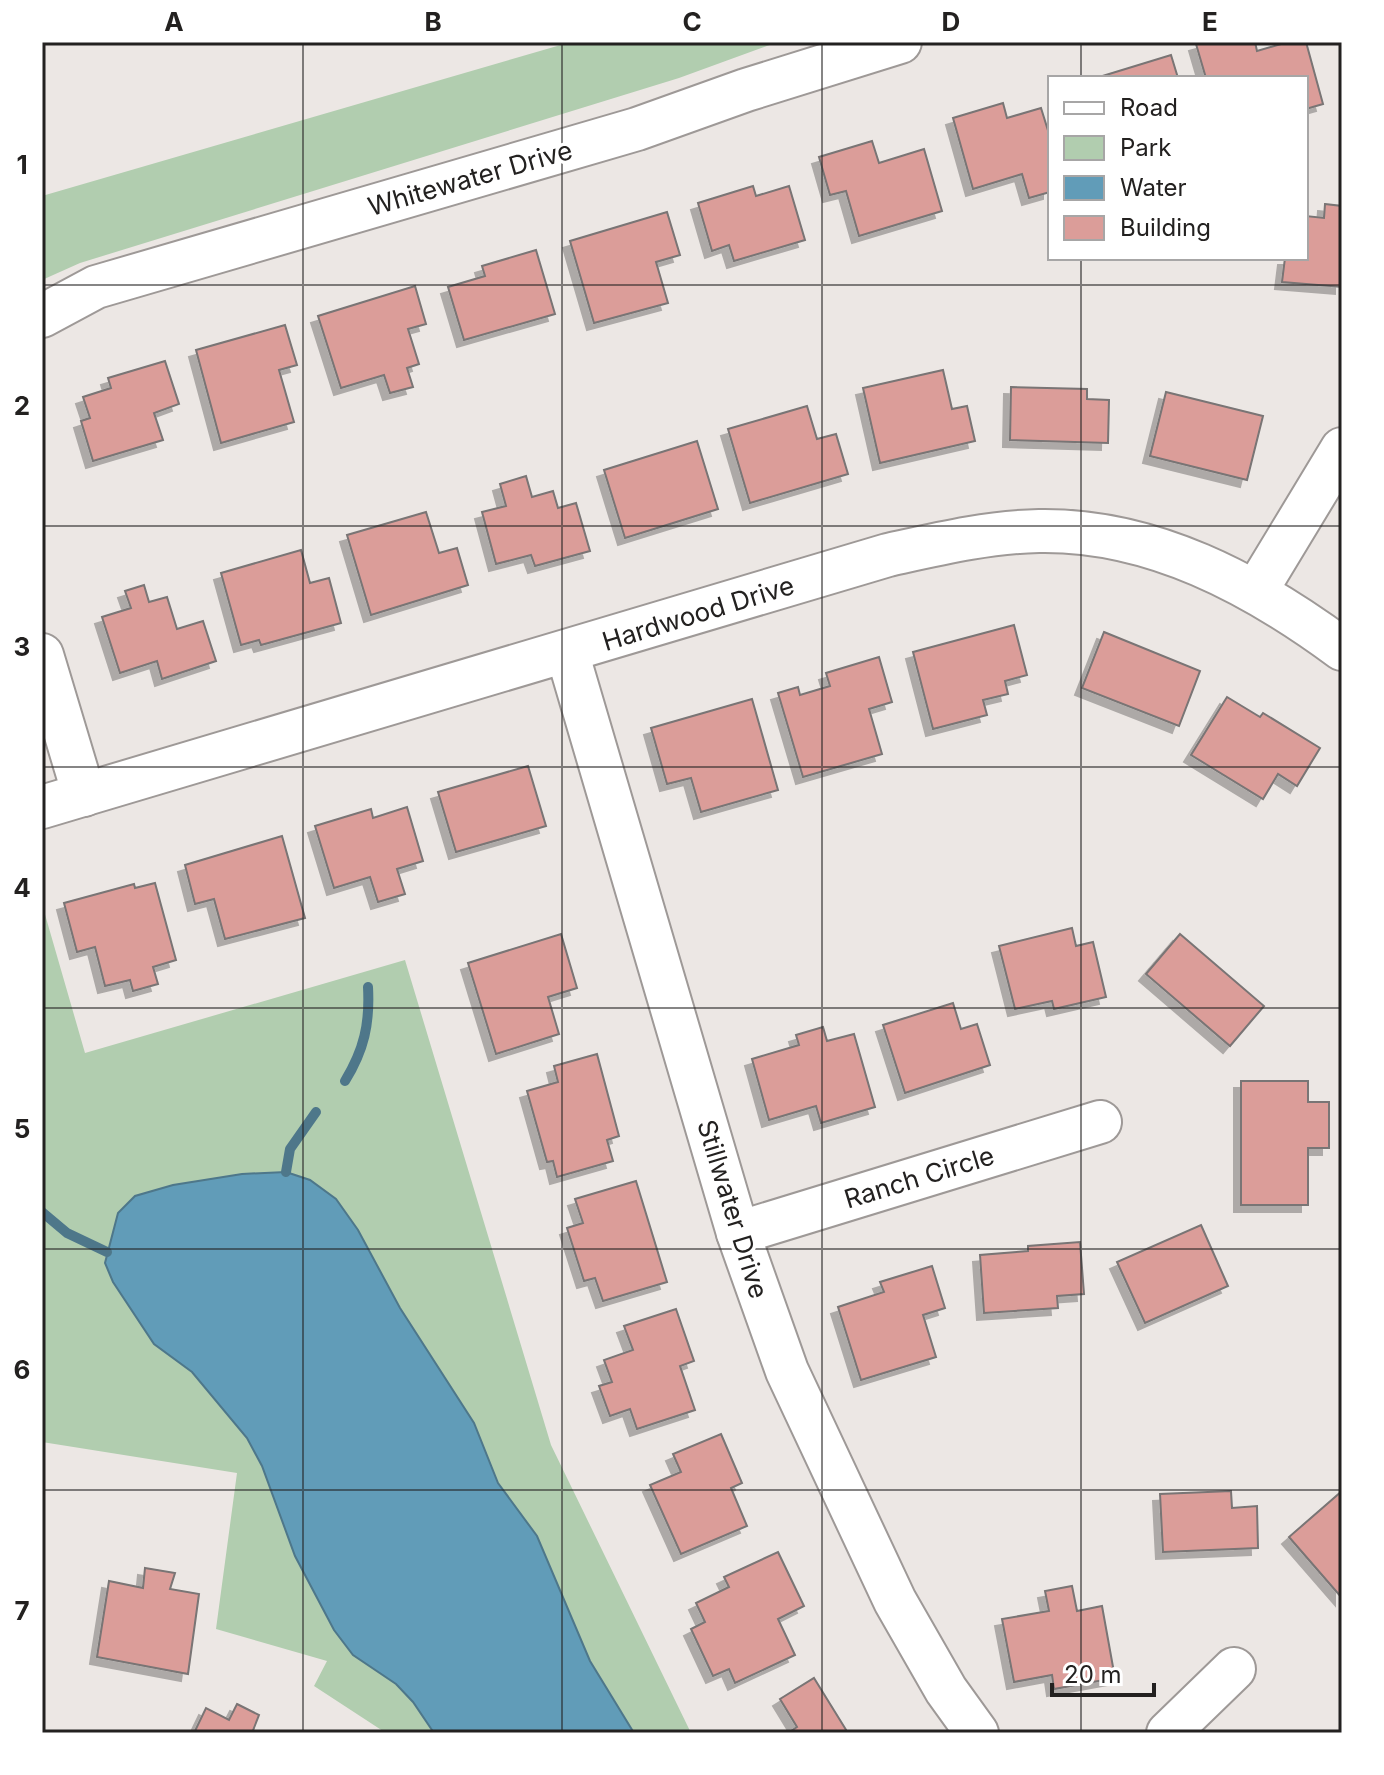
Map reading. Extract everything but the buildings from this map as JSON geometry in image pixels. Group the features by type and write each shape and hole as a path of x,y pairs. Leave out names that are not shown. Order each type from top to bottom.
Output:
{"street":[{"name":"Whitewater Drive","path":"42,316 96,287 637,129 746,90 900,42"},
{"path":"1256,591 1342,449"},
{"name":"Hardwood Drive","path":"42,807 888,555 999,534 1040,531 1130,541 1172,553 1256,591 1342,649"},
{"name":"Stillwater Drive","path":"567,652 738,1233 787,1371 888,1587 946,1690 977,1733"},
{"path":"42,655 84,795"},
{"name":"Ranch Circle","path":"738,1233 1100,1122"},
{"path":"1168,1733 1234,1669"}],"green space":[{"path":"571,42 778,42 679,78 80,263 42,280 42,196"},
{"path":"42,904 85,1053 405,960 551,1445 691,1733 386,1733 314,1686 327,1661 216,1629 237,1473 42,1442"}],"water":[{"path":"286,1172 310,1180 336,1199 358,1230 400,1308 474,1423 498,1483 537,1536 590,1661 634,1733 434,1733 413,1702 396,1684 353,1655 334,1630 295,1556 262,1466 247,1438 192,1372 154,1344 113,1282 105,1263 118,1213 135,1196 173,1185 242,1174"}],"waterway":[{"path":"345,1081 364,1036 368,987"},
{"path":"286,1172 290,1149 316,1112"},
{"path":"42,1212 67,1233 107,1252"}]}
